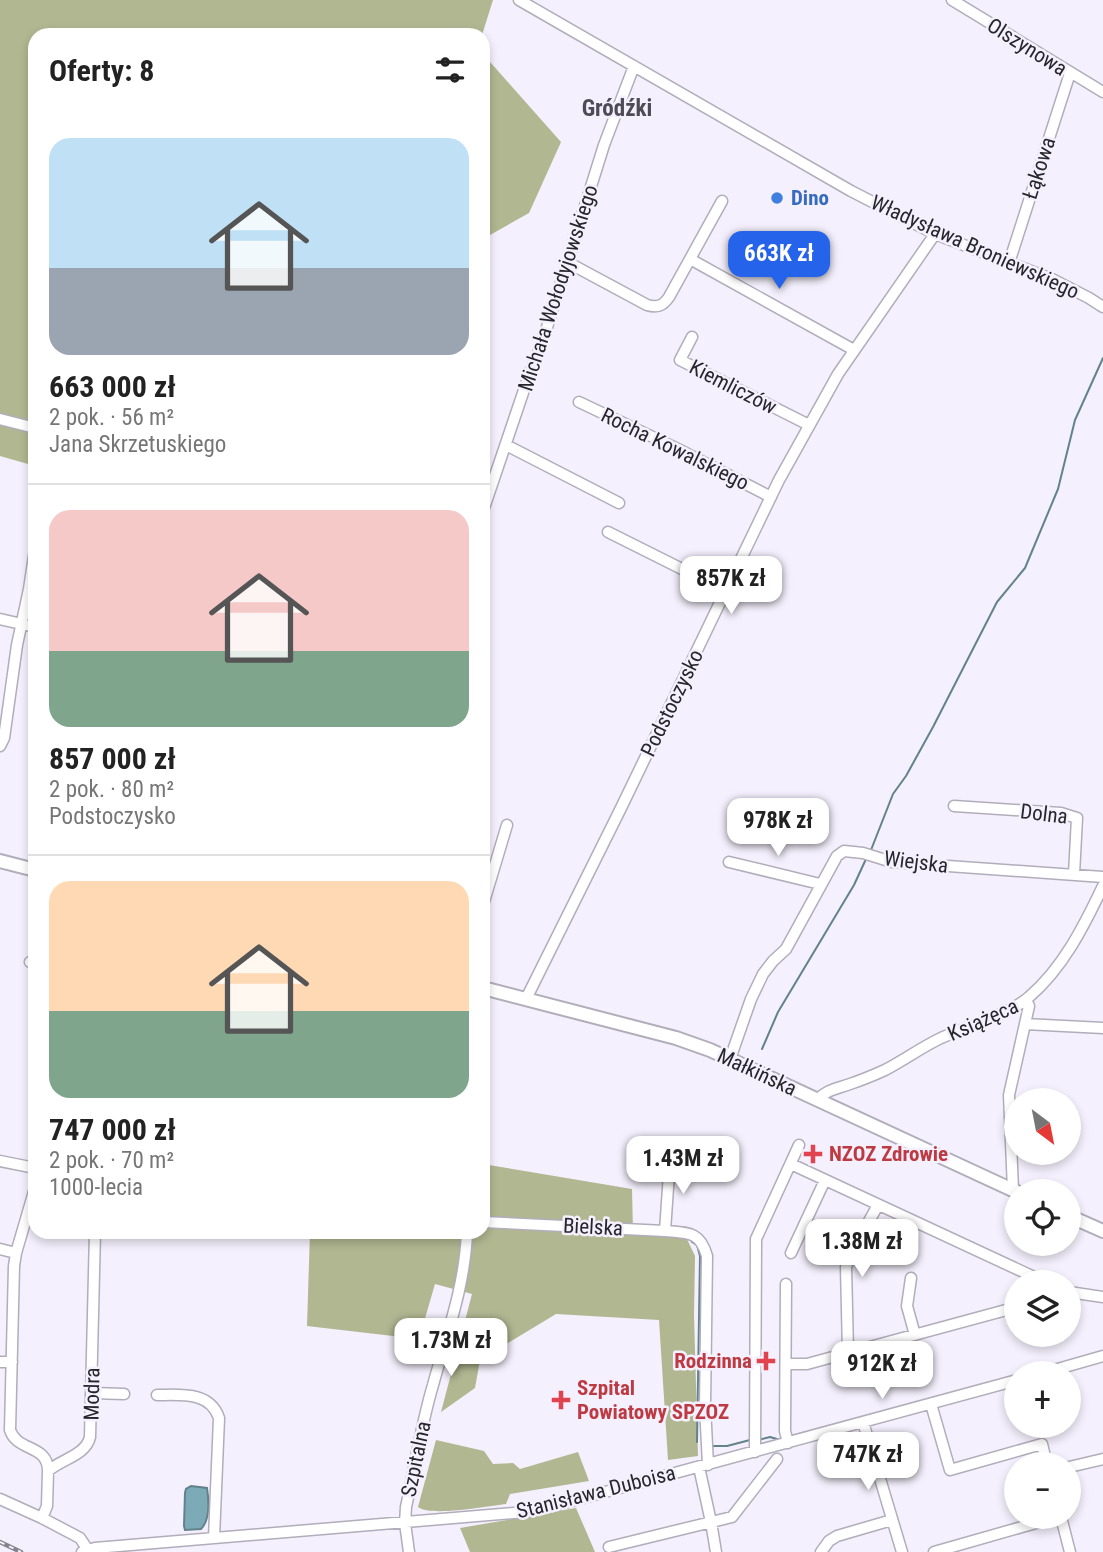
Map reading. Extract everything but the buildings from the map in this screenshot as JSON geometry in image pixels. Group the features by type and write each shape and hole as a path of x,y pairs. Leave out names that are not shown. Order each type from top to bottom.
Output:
{"main road":[{"path":"0,861 28,868"},
{"name":"Małkińska","path":"490,990 676,1038 710,1050 1004,1186"},
{"path":"1081,1221 1103,1231"}],"street":[{"name":"Władysława Broniewskiego","path":"519,0 850,191 935,234 1052,279 1103,307"},
{"name":"Olszynowa","path":"952,0 1103,92"},
{"name":"Michała Wołodyjowskiego","path":"490,491 543,340 604,145 634,66"},
{"name":"Łąkowa","path":"1009,263 1070,73"},
{"path":"567,262 647,305 653,307 665,303 722,201"},
{"name":"Podstoczysko","path":"526,999 617,818 771,497 825,395 935,234"},
{"path":"690,259 854,350"},
{"name":"Kiemliczów","path":"692,337 680,360 809,425"},
{"name":"Rocha Kowalskiego","path":"579,402 771,497"},
{"path":"0,419 28,426"},
{"path":"506,445 619,503"},
{"path":"608,532 726,591"},
{"path":"0,746 4,738 28,589"},
{"path":"0,619 28,625"},
{"name":"Dolna","path":"954,806 1061,813 1077,818 1074,874"},
{"path":"490,882 507,825"},
{"name":"Wiejska","path":"730,1059 751,999 763,974 786,949 820,884 837,856 844,851 863,853 892,862 1103,877"},
{"path":"729,862 820,884"},
{"name":"Książęca","path":"817,1100 825,1091 884,1070 938,1040 1026,1000 1040,988 1069,950 1103,886"},
{"path":"1014,1179 1009,1095 1030,1006 1026,1000"},
{"path":"1025,1024 1103,1028"},
{"path":"755,1452 756,1239 799,1145"},
{"path":"665,1231 670,1159"},
{"path":"0,1161 28,1167"},
{"path":"791,1164 1019,1270"},
{"path":"792,1254 825,1180"},
{"path":"848,1352 846,1267 878,1205"},
{"path":"28,1212 16,1253 13,1286 11,1433 19,1443 44,1456 47,1461 47,1506 42,1518"},
{"name":"Bielska","path":"490,1222 690,1233 701,1241 707,1256 704,1466"},
{"name":"Modra","path":"48,1471 83,1450 89,1443 95,1239"},
{"name":"Szpitalna","path":"409,1552 406,1507 431,1388 460,1289 467,1239"},
{"path":"0,1249 16,1253"},
{"path":"911,1278 906,1306 915,1335"},
{"path":"786,1284 785,1431 788,1443"},
{"path":"1081,1294 1103,1297"},
{"path":"786,1363 807,1364 1004,1311"},
{"path":"1081,1362 1103,1356"},
{"path":"0,1362 12,1362"},
{"name":"Stanisława Duboisa","path":"85,1551 537,1509 1004,1384"},
{"path":"92,1393 124,1394"},
{"path":"157,1395 186,1394 201,1398 217,1412 219,1418 214,1538"},
{"path":"931,1404 950,1470 1004,1455"},
{"path":"863,1422 902,1552"},
{"path":"1014,1452 1042,1444 1044,1452"},
{"path":"609,1547 732,1517 777,1459"},
{"path":"1081,1464 1103,1459"},
{"path":"704,1466 716,1552"},
{"path":"0,1499 80,1538 85,1551"},
{"path":"821,1552 829,1541 837,1536 892,1520"},
{"path":"934,1552 1016,1529"},
{"path":"1063,1529 1070,1552"}],"green space":[{"path":"0,0 493,0 484,28 28,28 28,464 0,456"},
{"path":"490,62 561,142 529,213 490,235"},
{"path":"490,1165 632,1189 633,1232 685,1235 695,1256 698,1456 668,1460 659,1320 556,1314 480,1360 475,1388 441,1412 472,1294 435,1284 419,1339 307,1326 310,1239 490,1239"},
{"path":"436,1440 484,1451 493,1464 513,1463 520,1469 578,1452 589,1481 510,1494 506,1504 447,1511 425,1510 418,1507"},
{"path":"576,1508 595,1552 470,1552 460,1528"}],"water":[{"path":"191,1486 207,1488 207,1516 201,1529 185,1530 185,1493"}],"waterway":[{"path":"871,850 893,794 933,727 997,602 1025,568 1058,489 1075,420 1103,358"},
{"path":"762,1049 778,1012 854,885 866,859"},
{"path":"691,1239 697,1245 700,1256 697,1442"},
{"path":"758,1440 770,1437 777,1439"},
{"path":"713,1446 727,1446 750,1440"}],"railway":[{"path":"0,1542 21,1552"}],"place":[{"name":"Dino","path":"777,198"},
{"name":"NZOZ Zdrowie","path":"813,1154"},
{"name":"Rodzinna","path":"766,1361"},
{"name":"Szpital Powiatowy SPZOZ","path":"561,1400"}],"district":[{"name":"Gródźki","path":"617,108"}]}
